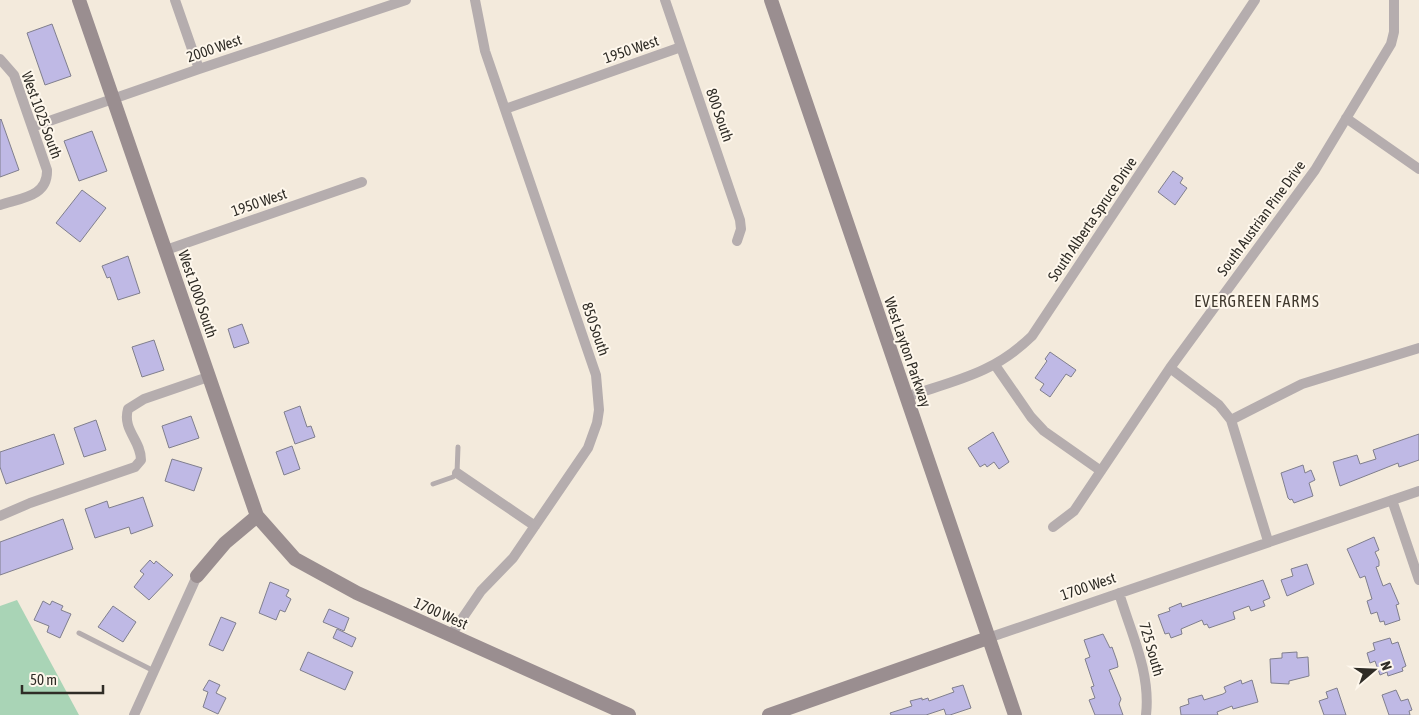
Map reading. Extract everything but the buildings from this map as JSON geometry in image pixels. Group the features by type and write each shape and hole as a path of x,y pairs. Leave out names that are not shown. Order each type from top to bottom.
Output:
{"street":[{"path":"175,0 199,68"},
{"name":"2000 West","path":"32,127 199,68 406,0"},
{"name":"850 South","path":"450,635 481,591 513,558 588,448 597,424 600,399 596,375 480,34 475,0"},
{"name":"800 South","path":"664,0 740,220 741,229 737,241"},
{"name":"West Layton Parkway","path":"771,0 1015,715"},
{"name":"South Alberta Spruce Drive","path":"906,397 995,365 1014,354 1032,336 1255,0"},
{"name":"West 1000 South","path":"79,1 257,516"},
{"name":"South Austrian Pine Drive","path":"1053,527 1074,511 1170,368 1315,170 1391,44 1394,32 1395,4"},
{"name":"1950 West","path":"505,109 681,48"},
{"name":"West 1025 South","path":"0,59 14,75 47,170 45,185 36,193 0,205"},
{"path":"1346,118 1419,170"},
{"name":"1950 West","path":"166,250 362,182"},
{"path":"1231,420 1302,384 1419,348"},
{"path":"995,365 1031,417 1044,431 1101,472"},
{"path":"1170,368 1218,405 1231,420 1268,541"},
{"path":"0,516 30,503 135,467 141,460 141,450 128,428 126,417 128,409 144,399 208,377"},
{"path":"457,473 535,526"},
{"name":"1700 West","path":"769,715 1268,541 1419,491"},
{"path":"1392,500 1419,580"},
{"path":"134,715 197,576 225,543 257,516"},
{"name":"1700 West","path":"257,516 294,559 316,573 629,715"},
{"name":"725 South","path":"1119,593 1144,670 1148,694 1146,715"}],"lane":[{"path":"433,484 453,477 457,473 458,447"},
{"path":"79,633 154,671"}],"green space":[{"path":"17,600 79,715 0,715 0,606"}],"district":[{"name":"EVERGREEN FARMS","path":"1257,301"}]}
